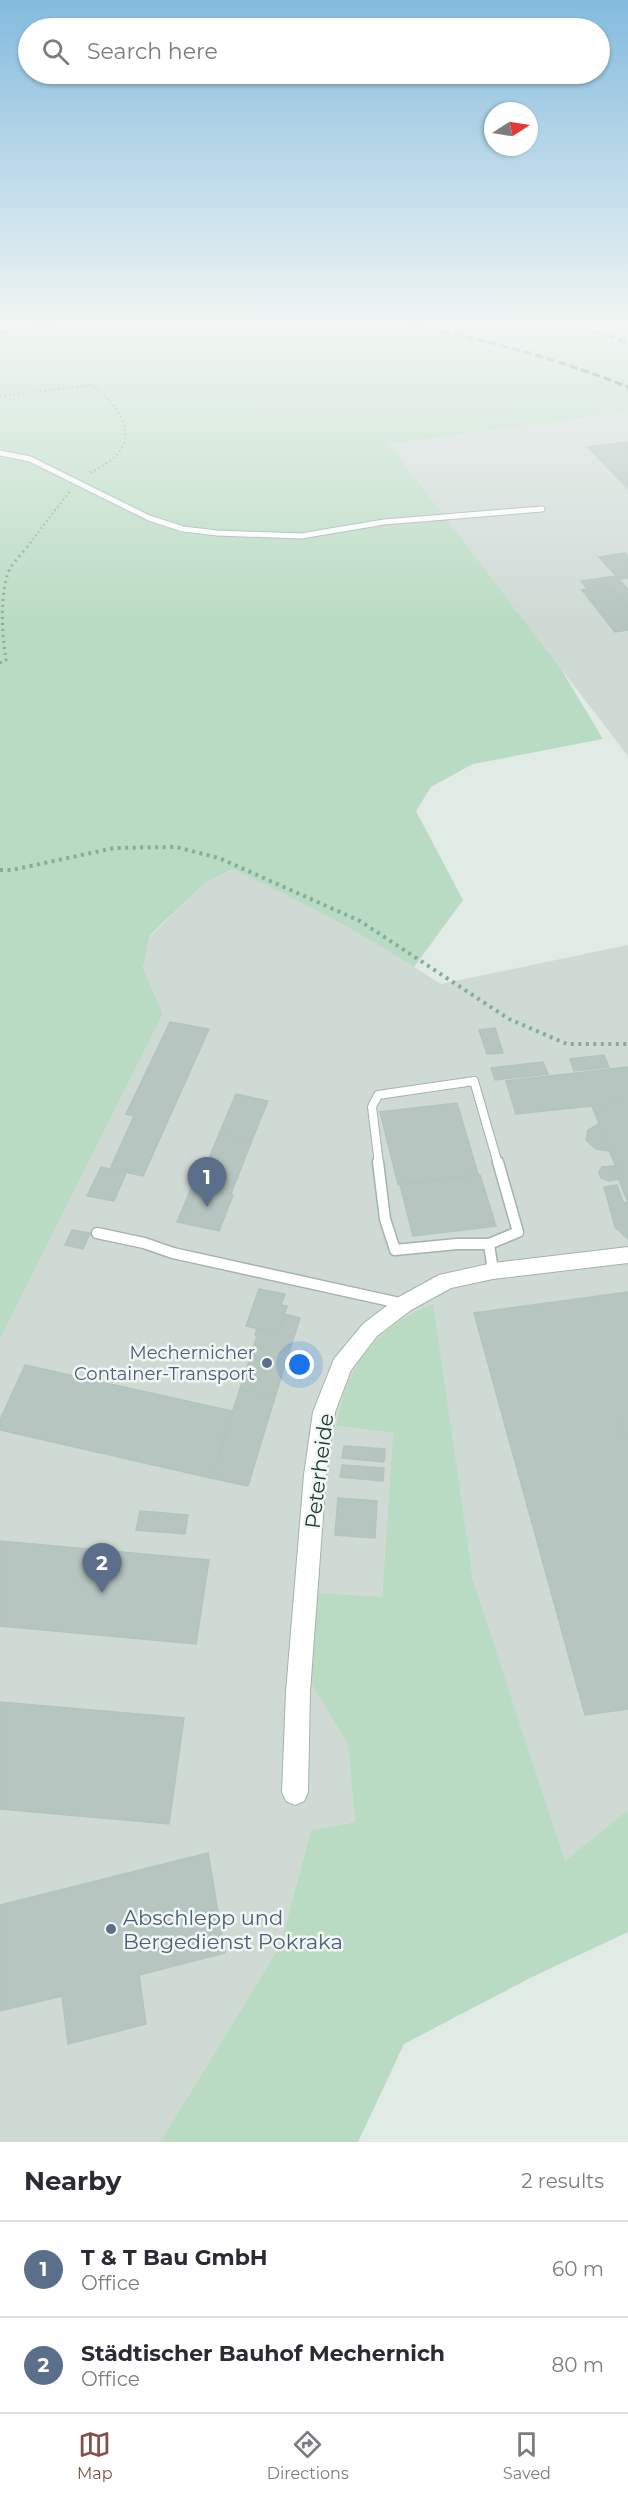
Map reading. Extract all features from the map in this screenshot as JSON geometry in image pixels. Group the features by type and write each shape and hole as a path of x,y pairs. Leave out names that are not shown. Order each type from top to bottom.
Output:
{"street":[{"name":"Peterheide","path":"295,1791 298,1692 314,1486 324,1412 342,1365 369,1330 404,1304 446,1281 493,1271 628,1255"}],"lane":[{"path":"0,453 30,459 148,518 183,528 218,533 301,536 384,522 542,508"},
{"path":"474,1081 518,1232 489,1244 457,1244 395,1250 385,1219 372,1107 378,1095 474,1081"},
{"path":"97,1233 173,1253 404,1304"},
{"path":"489,1244 493,1271"}],"path":[{"path":"0,663 6,660 3,636 3,599 7,574 77,482 110,460 122,448 126,434 121,423"},
{"path":"0,870 12,870 114,848 176,847 219,858 360,921 509,1019 567,1044 628,1044"}],"shaded area":[{"path":"546,423 628,423 628,756 388,444"},
{"path":"233,869 303,901 362,934 441,984 628,945 628,1810 565,1862 473,1580 432,1304 336,1426 393,1433 382,1597 309,1679 348,1744 355,1822 311,1830 280,1946 160,2142 0,2142 0,1339 163,1014 143,968 150,936 205,883"}],"green space":[{"path":"0,423 546,423 389,444 561,669 603,739 473,764 431,787 416,811 463,900 414,967 325,915 233,869 205,883 150,935 143,968 163,1014 0,1339"},
{"path":"433,1304 473,1580 565,1861 628,1810 628,1932 530,1978 404,2044 358,2142 160,2142 280,1946 311,1830 355,1822 348,1744 309,1680 318,1593 382,1597 393,1433 336,1426 344,1394 359,1361 392,1327"}],"building":[{"path":"628,442 628,489 588,447"},
{"path":"625,553 628,556 628,578 619,579 599,557"},
{"path":"616,576 628,590 628,609 608,586 587,589 581,581"},
{"path":"608,586 628,609 628,630 615,632 582,590"},
{"path":"170,1022 209,1029 143,1176 110,1169 134,1116 126,1114"},
{"path":"495,1028 503,1053 487,1054 479,1030"},
{"path":"604,1055 609,1067 574,1071 570,1059"},
{"path":"543,1062 548,1074 495,1080 491,1068"},
{"path":"628,1067 628,1102 516,1114 506,1081"},
{"path":"236,1094 268,1101 252,1140 219,1134"},
{"path":"628,1102 628,1164 615,1165 592,1106"},
{"path":"457,1103 478,1174 398,1184 380,1112"},
{"path":"599,1124 610,1151 596,1149 586,1140 588,1130"},
{"path":"219,1134 252,1140 231,1194 197,1187"},
{"path":"628,1164 628,1171 616,1172 613,1166"},
{"path":"613,1166 619,1179 609,1181 601,1178 599,1172 602,1167"},
{"path":"101,1167 126,1173 114,1201 87,1196"},
{"path":"628,1171 628,1203 616,1172"},
{"path":"480,1175 496,1226 413,1236 400,1185"},
{"path":"617,1185 623,1202 628,1203 628,1239 615,1227 604,1187"},
{"path":"192,1186 197,1187 190,1204 188,1203 182,1223 177,1222"},
{"path":"197,1187 233,1195 219,1231 182,1223 188,1203 190,1204"},
{"path":"72,1230 90,1233 83,1249 65,1245"},
{"path":"259,1289 285,1294 281,1305 287,1306 278,1333 246,1326"},
{"path":"628,1292 628,1420 619,1422 628,1447 628,1709 585,1715 474,1313"},
{"name":"Mechernicher Container-Transport","path":"285,1314 300,1318 275,1397 240,1389 257,1336 255,1335 257,1328 278,1333"},
{"path":"25,1365 232,1411 211,1478 0,1430 0,1420"},
{"path":"240,1389 275,1397 248,1486 211,1478"},
{"path":"628,1420 628,1447 619,1422"},
{"path":"344,1446 385,1449 384,1462 342,1458"},
{"path":"342,1465 384,1468 383,1481 340,1477"},
{"path":"338,1498 377,1501 375,1538 335,1535"},
{"path":"140,1511 188,1515 185,1534 136,1530"},
{"path":"0,1541 209,1560 196,1644 0,1626"},
{"path":"0,1702 184,1718 169,1824 0,1809"},
{"name":"Abschlepp und Bergedienst Pokraka","path":"208,1853 225,1953 139,1975 146,2024 68,2044 62,1996 0,2011 0,1905"}],"place":[{"name":"T & T Bau GmbH","path":"207,1207"},
{"name":"Mechernicher Container-Transport","path":"267,1363"},
{"name":"Städtischer Bauhof Mechernich","path":"102,1593"},
{"name":"Abschlepp und Bergedienst Pokraka","path":"111,1929"}]}
